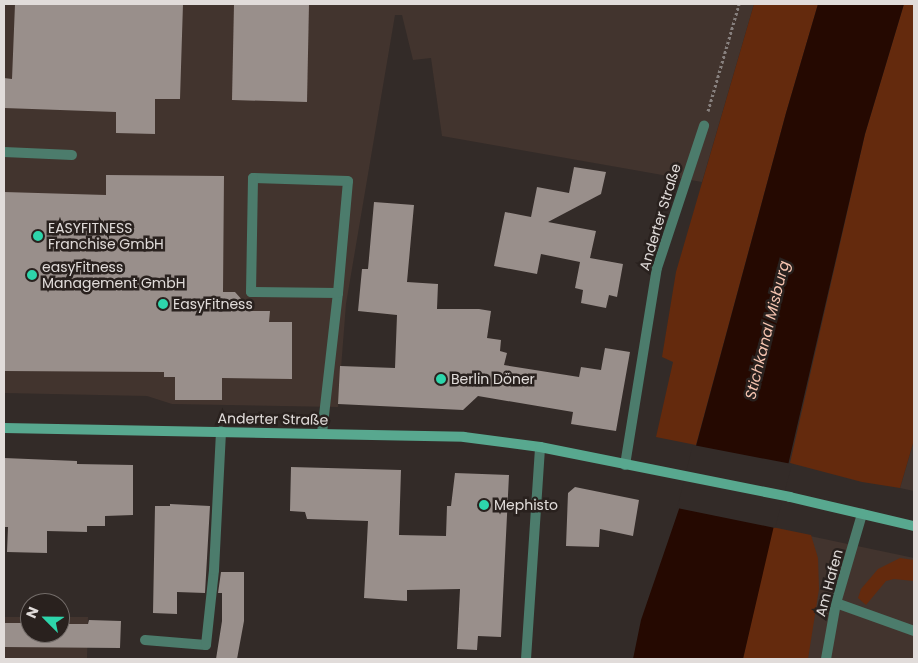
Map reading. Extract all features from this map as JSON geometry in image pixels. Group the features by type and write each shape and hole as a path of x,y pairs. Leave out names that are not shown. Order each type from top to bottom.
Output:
{"main road":[{"name":"Anderter Straße","path":"4,428 464,437 540,447 664,474 790,497 914,526"}],"street":[{"name":"Anderter Straße","path":"625,465 657,268 704,126"},
{"path":"4,152 72,155"},
{"path":"322,433 338,294 348,181 253,178 251,292 338,294"},
{"path":"145,640 206,645 214,570 221,432"},
{"path":"526,659 540,447"},
{"name":"Am Hafen","path":"826,659 836,603 862,514"},
{"path":"836,603 914,631"}],"path":[{"path":"704,126 739,4"}],"shaded area":[{"path":"4,4 754,4 702,182 442,136 431,58 413,60 402,15 395,15 346,304 338,407 172,404 147,396 4,393"},
{"path":"754,4 818,4 786,113 696,445 656,437 673,362 662,357 676,272"},
{"path":"904,4 914,4 914,440 900,488 862,482 790,463 865,134"},
{"path":"914,440 914,491 900,488"},
{"path":"772,527 811,535 818,558 819,589 808,659 743,659"},
{"path":"772,528 914,558 914,659 743,659"},
{"path":"900,558 914,560 914,581 894,579 886,581 866,605 858,598 861,589 878,569"},
{"path":"4,617 20,617 20,643 70,643 70,617 88,617 87,659 4,659"}],"water":[{"name":"Stichkanal Misburg","path":"818,4 904,4 865,134 743,659 633,659 641,620 679,509 786,113"}],"pier":[{"path":"693,445 792,464 775,528 677,508"}],"building":[{"path":"15,4 183,4 180,99 155,99 155,134 116,133 116,112 4,108 4,78 12,79"},
{"path":"234,4 309,4 307,102 232,100"},
{"path":"574,167 606,172 601,194 548,222 596,231 590,258 623,264 617,297 609,295 606,308 581,303 583,290 575,288 580,262 541,254 537,274 494,266 505,212 531,217 537,187 569,193"},
{"path":"106,175 224,176 223,292 235,292 252,311 270,311 269,322 292,322 292,379 222,378 222,400 175,400 175,377 164,377 164,372 4,371 4,192 106,195"},
{"path":"374,202 414,205 407,282 438,284 437,309 479,309 491,311 487,338 501,340 500,351 507,353 504,365 579,377 581,367 601,370 605,348 630,352 616,431 571,424 573,412 478,396 463,410 338,404 340,366 395,368 397,315 358,311 362,269 368,269"},
{"path":"4,458 77,461 77,464 133,465 133,515 105,516 105,526 87,526 87,532 47,531 47,553 7,552 8,527 4,527"},
{"path":"291,467 401,470 399,535 446,536 447,506 451,506 455,473 509,475 501,637 478,636 477,650 457,649 460,589 407,590 407,601 364,598 368,521 307,519 305,512 290,511"},
{"path":"575,487 639,500 633,536 600,529 599,547 566,546 568,493"},
{"path":"170,504 210,506 205,593 177,592 177,614 153,613 155,506 170,506"},
{"path":"221,572 244,572 244,621 237,659 216,659 222,621 222,593 218,593"},
{"path":"89,620 121,621 120,648 4,647 4,623 20,623 20,643 70,643 70,624 88,624"}],"place":[{"name":"EASYFITNESS Franchise GmbH","path":"38,236"},
{"name":"easyFitness Management GmbH","path":"32,275"},
{"name":"EasyFitness","path":"163,304"},
{"name":"Berlin Döner","path":"441,379"},
{"name":"Mephisto","path":"484,505"}]}
